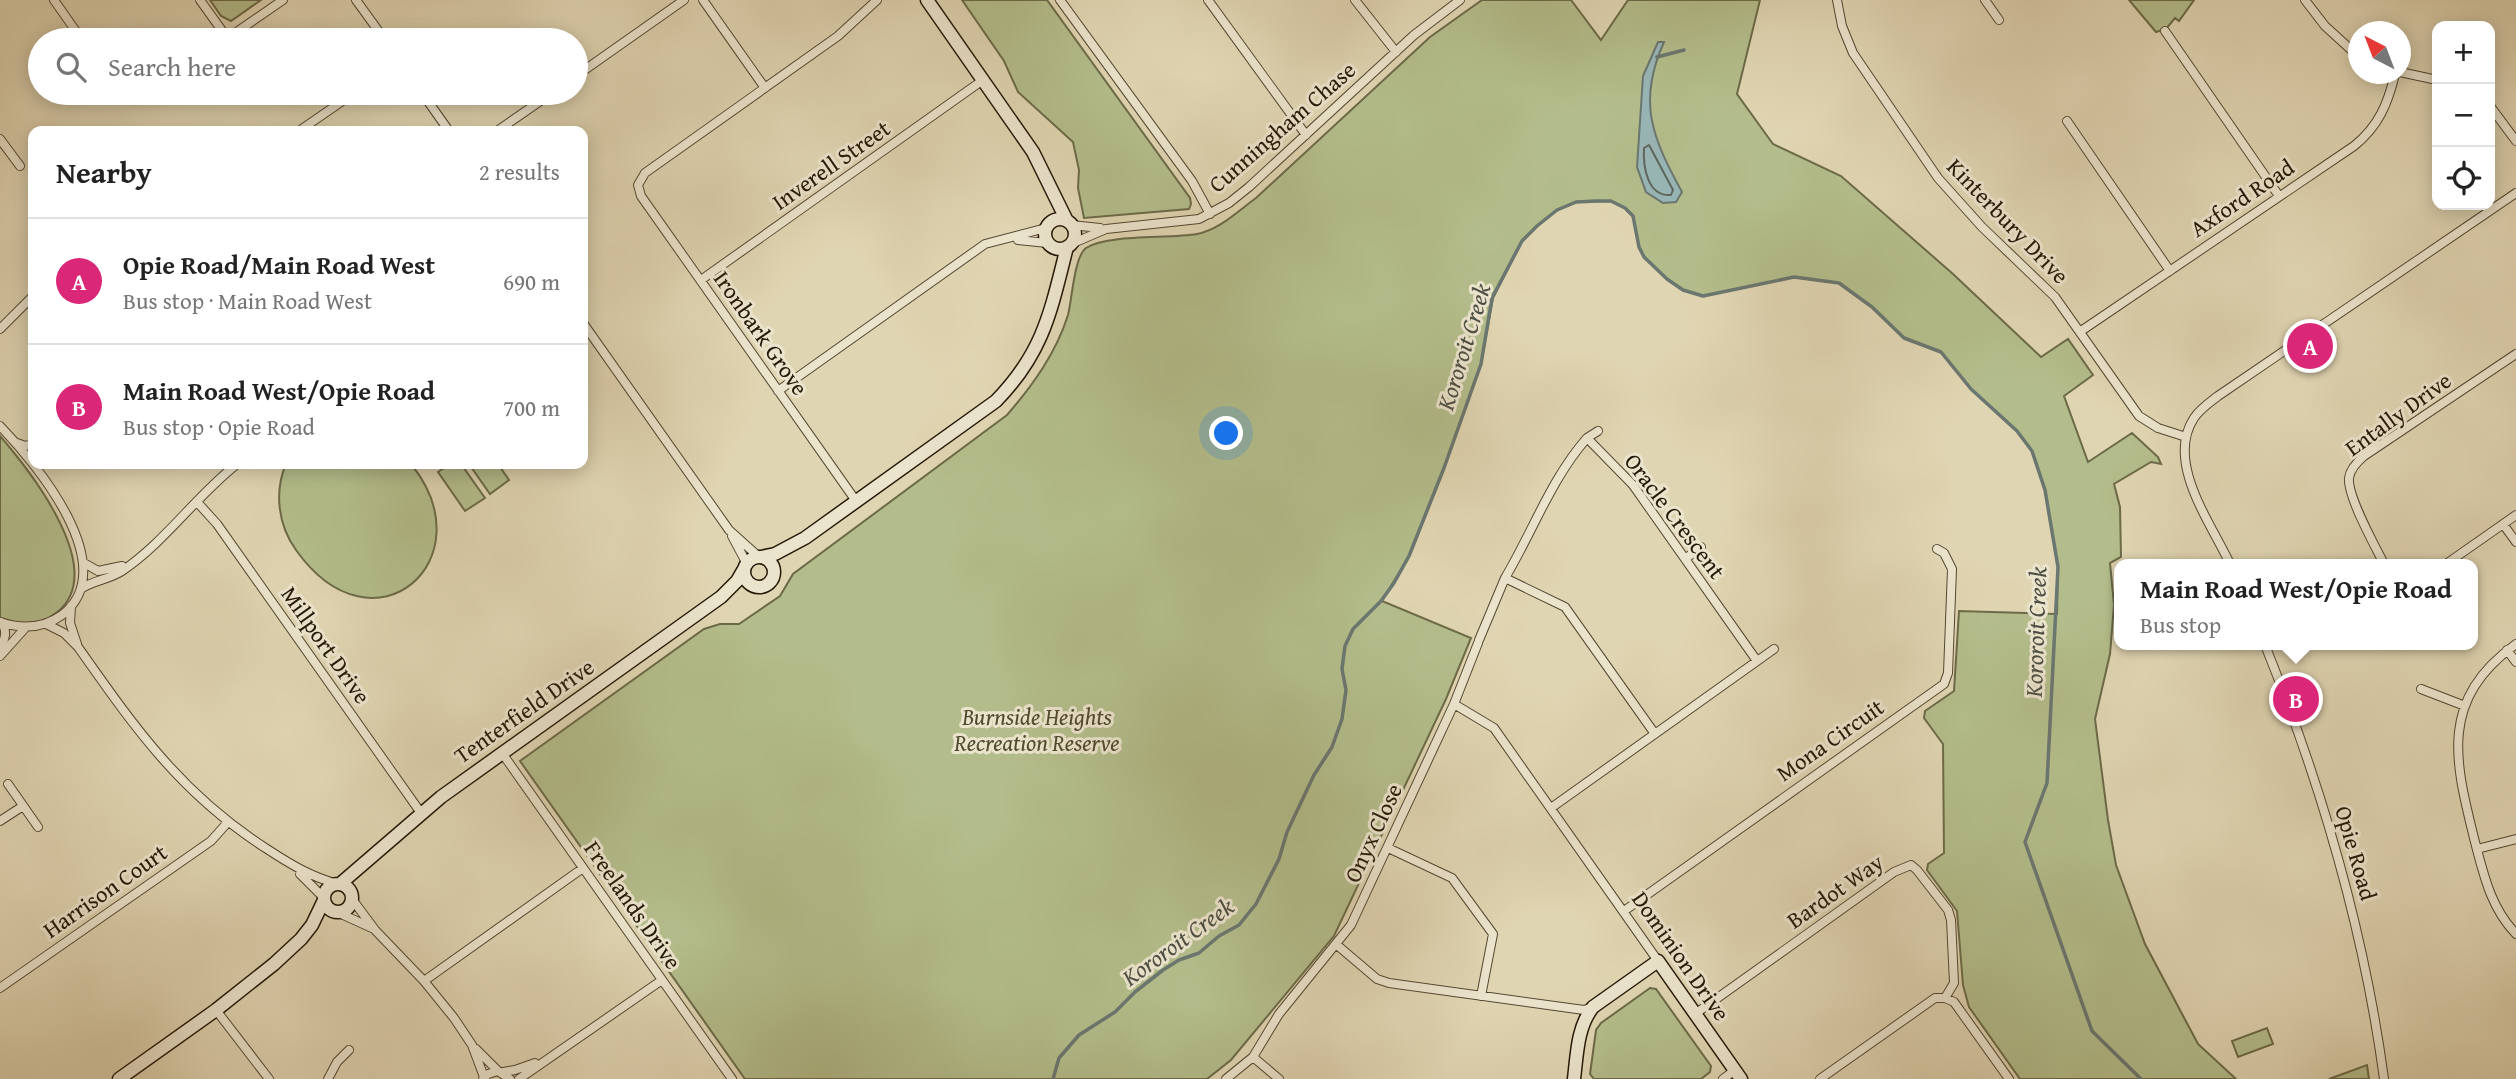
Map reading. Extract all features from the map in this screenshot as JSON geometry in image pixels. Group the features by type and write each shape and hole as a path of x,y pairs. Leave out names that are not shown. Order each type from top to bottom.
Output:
{"street":[{"path":"54,0 74,28"},
{"path":"200,0 219,28"},
{"path":"242,28 283,0"},
{"path":"356,0 376,28"},
{"path":"588,68 684,0"},
{"path":"702,0 765,88 838,36 877,0"},
{"path":"861,15 871,0"},
{"path":"1060,0 1192,181 1210,214"},
{"path":"1208,0 1306,135"},
{"path":"1355,0 1396,52"},
{"name":"Cunningham Chase","path":"1069,223 1106,229 1182,222 1210,214 1249,187 1396,52 1460,0"},
{"name":"Kinterbury Drive","path":"1837,0 1842,26 1853,53 1938,178 1982,227 2055,297 2138,416 2158,428 2186,437"},
{"path":"1985,0 1999,20"},
{"path":"2305,0 2325,26 2348,47"},
{"path":"778,391 991,241 1049,244 1059,249 1069,245 1074,232 1033,152 927,3"},
{"path":"2165,31 2279,196"},
{"path":"2411,74 2432,79"},
{"name":"Inverell Street","path":"701,281 983,80"},
{"name":"Axford Road","path":"2081,331 2365,137 2380,118 2392,84"},
{"name":"Ironbark Grove","path":"765,88 645,173 638,186 641,196 856,501"},
{"path":"306,126 337,105"},
{"path":"431,105 445,126"},
{"path":"504,126 535,105"},
{"path":"2495,113 2516,141"},
{"path":"2067,121 2170,271"},
{"path":"2,144 20,166"},
{"path":"1049,187 1049,244"},
{"path":"2228,559 2189,479 2184,459 2186,437 2194,419 2218,396 2516,193"},
{"path":"1001,240 1047,226 1057,220 1069,223"},
{"name":"Cunningham Chase","path":"1069,245 1106,229"},
{"name":"Tenterfield Drive","path":"1049,244 1055,260 1056,292"},
{"name":"Tenterfield Drive","path":"773,573 805,538 982,413 1009,388 1047,326 1069,245"},
{"path":"0,328 28,301"},
{"path":"588,330 753,562"},
{"name":"Entally Drive","path":"2382,559 2352,496 2349,480 2352,470 2364,456 2516,354"},
{"path":"0,426 28,455"},
{"path":"1598,431 1587,438 1556,479 1505,578 1565,607 1655,734"},
{"name":"Oracle Crescent","path":"1587,438 1633,485 1757,661"},
{"path":"17,443 28,445"},
{"path":"0,622 26,627 46,624 71,606 82,588 85,564 78,540 38,469"},
{"path":"82,588 119,573 232,469"},
{"name":"Millport Drive","path":"197,502 217,524 421,813"},
{"path":"2453,559 2516,515"},
{"path":"2503,524 2516,541"},
{"path":"729,530 753,562"},
{"name":"Tenterfield Drive","path":"339,884 421,813 702,612 731,587 753,562 805,538"},
{"path":"1685,559 1701,547"},
{"name":"Mona Circuit","path":"1623,911 1944,684 1948,673 1952,569 1944,553 1937,549"},
{"path":"85,564 95,571 103,571 124,566 137,558"},
{"path":"753,562 770,562 773,573 768,583 759,587 747,581 753,562"},
{"name":"Onyx Close","path":"1226,1079 1253,1057 1279,1014 1351,925 1454,704 1505,578"},
{"name":"Tenterfield Drive","path":"702,612 742,591 759,587"},
{"path":"71,606 69,623 78,646"},
{"path":"0,622 6,634 0,648"},
{"path":"46,624 64,633 78,646 149,745 186,786 228,822 291,864 317,878 348,888 375,930 424,981 472,1045 510,1079"},
{"path":"0,656 26,627"},
{"path":"2516,644 2483,674 2465,706 2458,733 2458,773 2488,890 2495,907 2516,934"},
{"path":"1552,808 1774,649"},
{"name":"Opie Road","path":"2267,650 2305,750 2335,847 2361,951 2384,1079"},
{"path":"2507,650 2516,662"},
{"path":"2421,689 2465,706"},
{"name":"Dominion Drive","path":"1454,704 1494,728 1738,1075"},
{"name":"Freelands Drive","path":"502,753 732,1079"},
{"path":"8,784 38,827"},
{"path":"0,821 23,806"},
{"name":"Harrison Court","path":"0,988 211,841 228,822"},
{"path":"2477,849 2516,839"},
{"path":"1388,848 1452,878 1493,934 1481,996"},
{"name":"Tenterfield Drive","path":"352,898 358,878 377,853"},
{"path":"291,864 323,899 327,908 375,930"},
{"name":"Bardot Way","path":"1695,1014 1894,872 1911,865 1948,910 1951,920 1954,983 1945,998"},
{"path":"424,981 583,868"},
{"path":"301,939 312,925 330,886 339,884"},
{"path":"119,1079 252,983 301,939 337,913 346,910 352,898"},
{"path":"1337,945 1377,979 1389,983 1584,1010 1593,1007"},
{"path":"1574,1079 1581,1030 1586,1016 1593,1007 1658,961"},
{"path":"519,1079 663,980"},
{"path":"1820,1079 1935,998 1954,1002 2009,1079"},
{"path":"216,1010 268,1079"},
{"path":"472,1045 484,1078 488,1074 515,1070 550,1057"},
{"path":"328,1079 337,1062 349,1049"},
{"path":"1253,1057 1279,1079"},
{"path":"1723,1079 1738,1075"}],"green space":[{"path":"210,0 261,0 231,21 221,16"},
{"path":"962,0 1047,0 1190,198 1189,209 1084,218 1073,142 1018,92 1004,61"},
{"name":"Burnside Heights Recreation Reserve","path":"1482,0 1571,0 1601,40 1628,0 1760,0 1737,94 1773,144 1841,176 1953,274 2041,357 2068,339 2093,375 2064,396 2088,462 2132,433 2158,457 2161,464 2151,462 2114,484 2120,507 2121,557 2110,563 2114,605 2110,654 2095,719 2116,865 2145,944 2198,1044 2236,1079 2020,1079 1969,1007 1963,985 1957,911 1927,870 1928,864 1944,853 1943,744 1924,718 1925,711 1954,691 1959,611 2057,614 2058,567 2045,490 2032,451 2017,431 1971,389 1941,352 1904,338 1872,307 1839,283 1794,277 1703,296 1683,290 1644,257 1639,247 1633,216 1625,208 1611,201 1576,202 1557,210 1537,226 1522,241 1493,298 1481,364 1444,468 1409,556 1382,601 1471,638 1446,699 1334,936 1231,1060 1207,1079 745,1079 520,761 704,629 720,624 739,624 780,596 793,574 1007,415 1035,380 1057,342 1068,315 1079,260 1086,248 1123,239 1197,234 1221,224 1256,198 1430,37"},
{"path":"2129,0 2194,0 2179,21 2175,18 2166,29 2156,32"},
{"path":"0,436 46,497 70,548 74,573 70,595 56,613 36,622 22,623 0,619"},
{"path":"284,469 414,469 431,499 436,533 429,562 412,584 387,596 358,596 326,582 296,550 285,530 279,497"},
{"path":"442,469 465,469 485,498 465,511 438,472"},
{"path":"472,469 501,469 509,480 490,494"},
{"path":"1650,988 1656,989 1711,1066 1710,1072 1701,1079 1594,1079 1590,1074 1596,1030 1601,1023"},
{"path":"2267,1028 2273,1044 2238,1057 2232,1041"},
{"path":"2367,1065 2369,1079 2329,1079"}],"water":[{"path":"1658,42 1664,42 1651,83 1652,119 1663,154 1682,192 1676,202 1663,203 1646,192 1637,167 1643,76"}],"waterway":[{"path":"1657,57 1684,50"},
{"name":"Kororoit Creek","path":"1053,1079 1059,1058 1079,1035 1115,1012 1163,970 1179,960 1199,953 1219,936 1239,925 1256,904 1279,859 1287,832 1314,775 1332,747 1342,719 1346,690 1342,669 1345,646 1353,629 1381,601 1394,583 1409,556 1444,468 1481,364 1492,298 1522,241 1537,226 1557,210 1576,202 1596,201 1611,201 1625,208 1633,216 1639,247 1644,257 1683,290 1703,296 1794,277 1839,283 1872,307 1904,338 1941,352 1971,389 2017,431 2032,451 2045,490 2058,567 2047,783 2025,842 2092,1031 2141,1079"}],"place":[{"name":"Opie Road/Main Road West","path":"2310,346"},
{"name":"Main Road West/Opie Road","path":"2296,699"}]}
